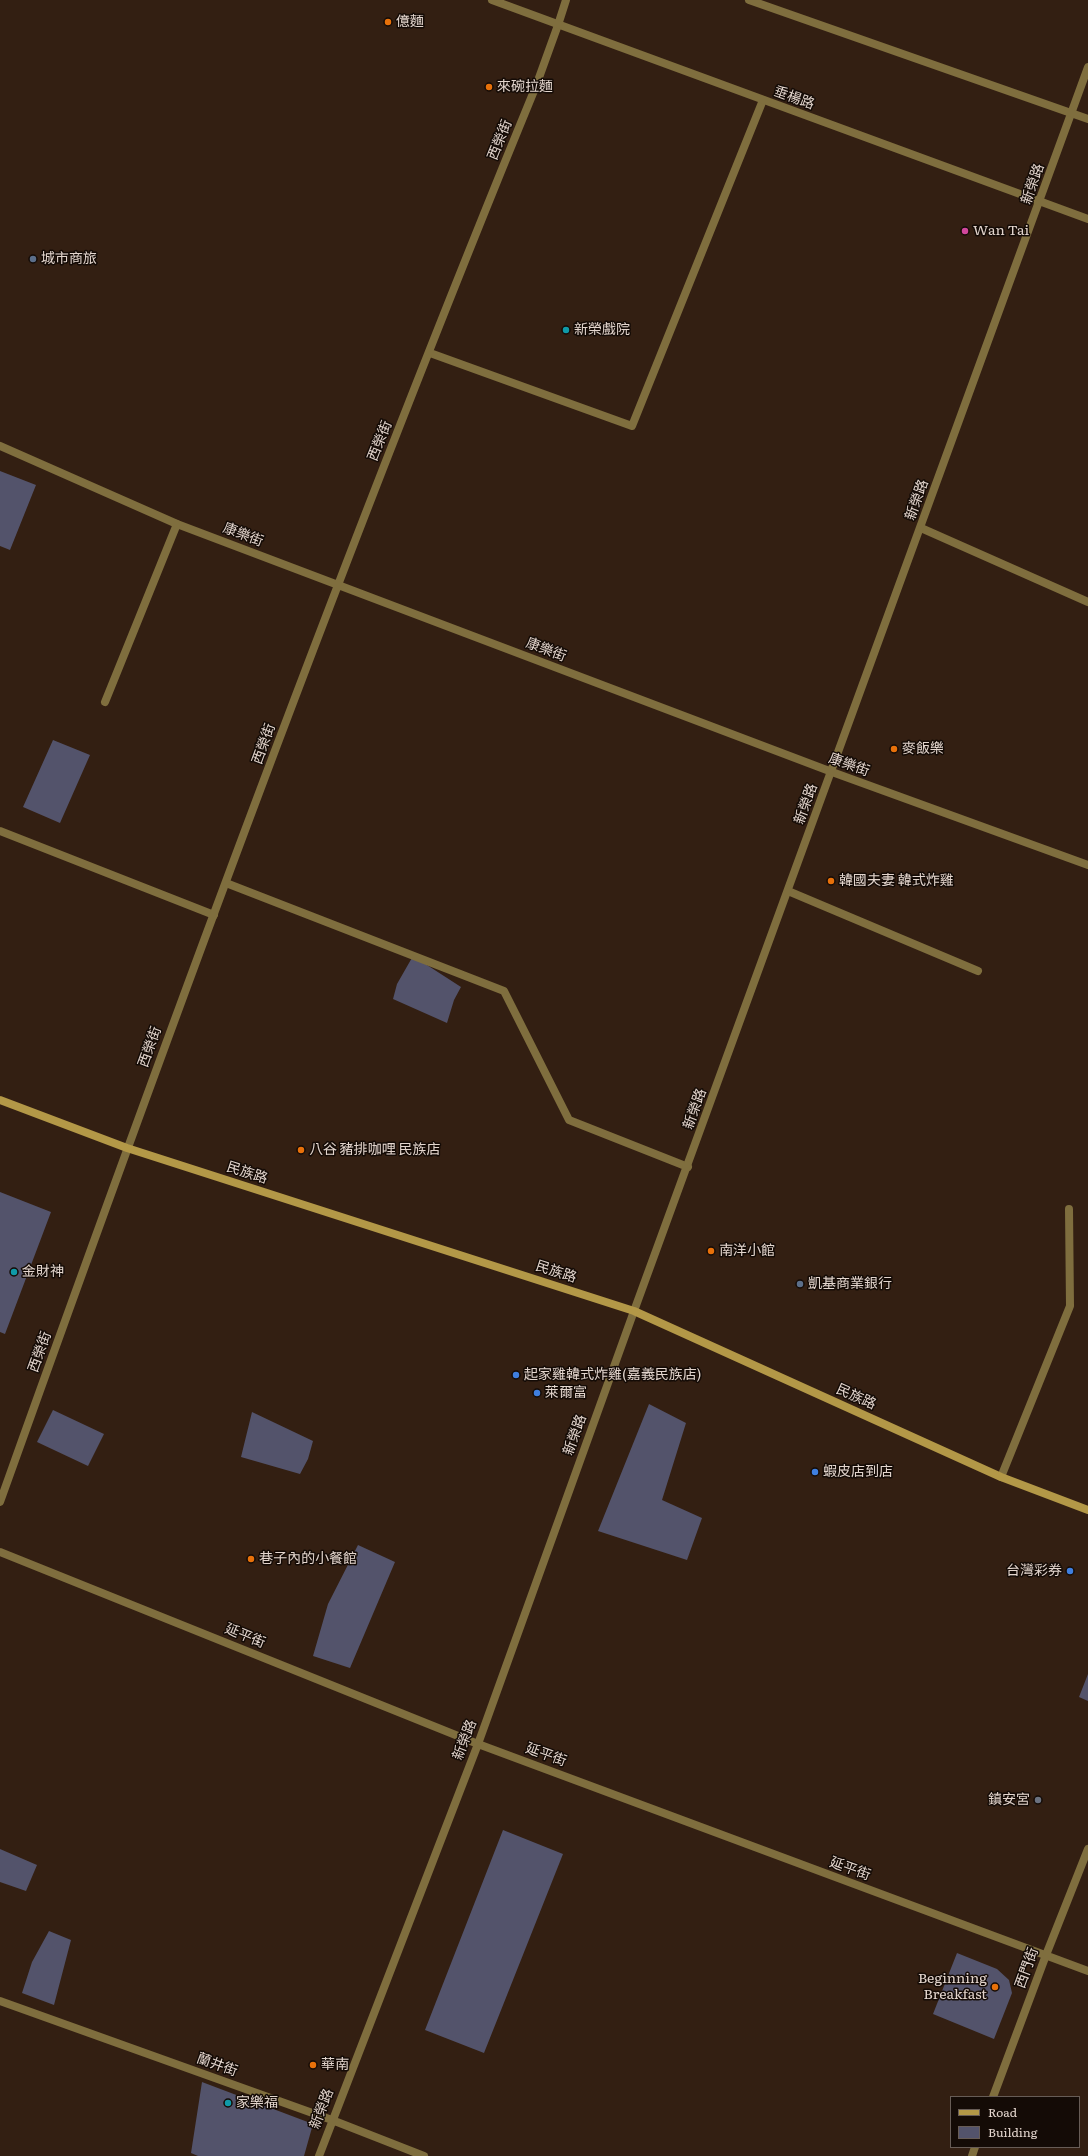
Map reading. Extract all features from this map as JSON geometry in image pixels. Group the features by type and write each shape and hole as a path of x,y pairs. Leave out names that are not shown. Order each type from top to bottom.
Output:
{"main road":[{"name":"民族路","path":"0,1100 127,1148 634,1311 1001,1477 1088,1510"}],"street":[{"name":"垂楊路","path":"492,0 1088,219"},
{"name":"西榮街","path":"0,1502 127,1148 337,584 536,86 566,0"},
{"path":"749,0 1088,119"},
{"name":"新榮路","path":"319,2156 478,1744 634,1311 688,1167 1088,67"},
{"path":"430,352 632,426 763,100"},
{"name":"康樂街","path":"0,446 177,524 832,772 1088,865"},
{"path":"105,702 177,524"},
{"path":"921,528 1088,602"},
{"path":"0,831 214,914"},
{"path":"226,883 504,991 569,1120 688,1167"},
{"path":"788,891 978,971"},
{"path":"1001,1477 1070,1306 1069,1209"},
{"name":"延平街","path":"0,1552 478,1744 1088,1971"},
{"name":"西門街","path":"994,2096 1046,1955 1088,1849"},
{"name":"蘭井街","path":"0,2001 332,2120 424,2156"}],"building":[{"path":"0,471 36,485 10,550 0,546"},
{"path":"53,740 90,755 60,823 23,807"},
{"path":"413,956 461,987 454,1000 447,1023 393,999 397,984"},
{"name":"金財神","path":"0,1192 51,1212 5,1334 0,1332"},
{"path":"649,1404 686,1423 662,1500 702,1518 687,1560 598,1531"},
{"path":"53,1410 104,1434 88,1466 37,1442"},
{"path":"252,1412 313,1441 308,1459 300,1474 241,1457"},
{"path":"358,1545 395,1562 350,1668 313,1656 328,1604"},
{"path":"1088,1674 1088,1701 1079,1697"},
{"path":"503,1830 563,1854 484,2053 425,2030"},
{"path":"0,1849 37,1865 26,1891 0,1882"},
{"path":"49,1931 71,1940 54,2005 22,1993 32,1962"},
{"path":"957,1953 997,1969 1009,1980 1012,1993 994,2039 933,2014"},
{"name":"家樂福","path":"202,2082 313,2124 304,2156 198,2156 191,2153"}],"place":[{"name":"億麵","path":"388,22"},
{"name":"來碗拉麵","path":"489,87"},
{"name":"Wan Tai","path":"965,231"},
{"name":"城市商旅","path":"33,259"},
{"name":"新榮戲院","path":"566,330"},
{"name":"麥飯樂","path":"894,749"},
{"name":"韓國夫妻 韓式炸雞","path":"831,881"},
{"name":"八谷 豬排咖哩 民族店","path":"301,1150"},
{"name":"南洋小館","path":"711,1251"},
{"name":"金財神","path":"14,1272"},
{"name":"凱基商業銀行","path":"800,1284"},
{"name":"起家雞韓式炸雞(嘉義民族店)","path":"516,1375"},
{"name":"萊爾富","path":"537,1393"},
{"name":"蝦皮店到店","path":"815,1472"},
{"name":"巷子內的小餐館","path":"251,1559"},
{"name":"台灣彩券","path":"1070,1571"},
{"name":"鎮安宮","path":"1038,1800"},
{"name":"Beginning Breakfast","path":"995,1987"},
{"name":"華南","path":"313,2065"},
{"name":"家樂福","path":"228,2103"}]}
